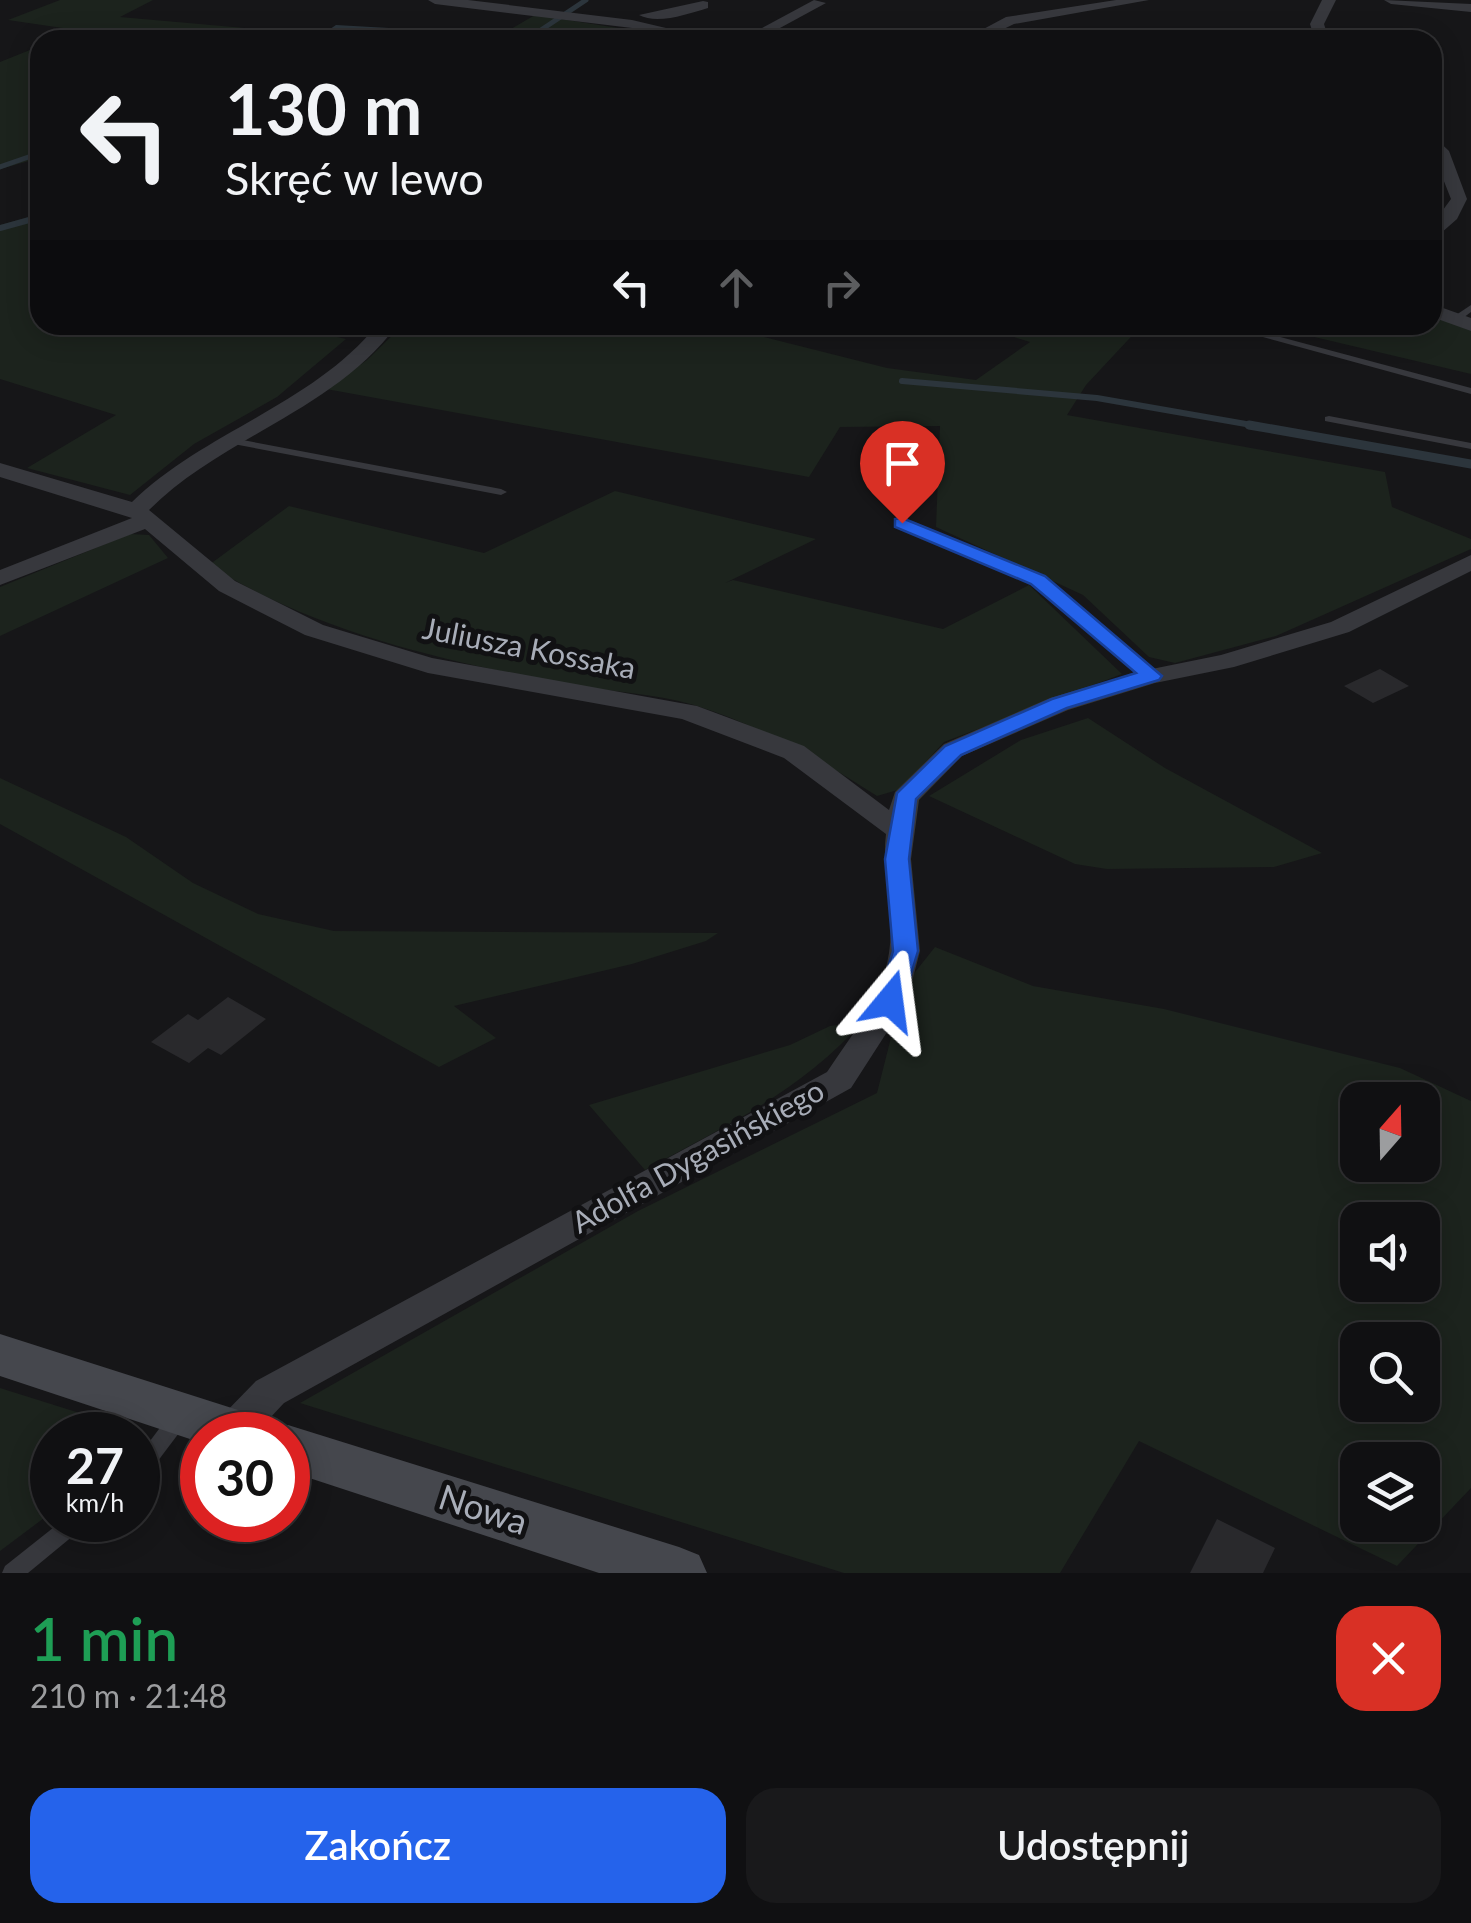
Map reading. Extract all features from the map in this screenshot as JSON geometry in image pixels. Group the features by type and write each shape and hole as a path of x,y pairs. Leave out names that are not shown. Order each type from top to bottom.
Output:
{"street":[{"path":"435,0 655,30"},
{"path":"990,30 1065,5 1142,0"},
{"path":"1320,30 1318,24 1329,0"},
{"path":"1391,0 1471,8"},
{"path":"767,30 819,4"},
{"path":"586,30 584,22 588,18 668,14 703,5"},
{"path":"1442,154 1459,199 1452,216 1442,226"},
{"path":"0,578 142,515 175,474 294,403 380,335"},
{"name":"Juliusza Kossaka","path":"0,470 142,515 227,586 314,630 428,665 688,712 794,752 900,832"},
{"name":"Adolfa Dygasińskiego","path":"255,1412 270,1392 839,1080 890,1001 905,951 897,859 905,798 953,750 1060,704 1151,676 1225,662 1340,627 1471,562"},
{"path":"0,1355 180,1414"},
{"name":"Nowa","path":"310,1455 679,1573"}],"lane":[{"path":"1261,335 1471,392"},
{"path":"1329,419 1471,446"},
{"path":"232,441 501,492"},
{"path":"907,502 902,523 1038,580 1151,676"},
{"path":"160,1442 180,1415"},
{"path":"12,1573 51,1542"}],"shaded area":[{"path":"60,0 153,0 120,17 267,30 76,30 8,20"},
{"path":"535,15 631,30 509,30"},
{"path":"336,25 424,30 329,30"},
{"path":"30,50 30,161 0,169 0,62"},
{"path":"30,217 30,335 329,335 346,339 277,397 194,444 130,495 27,468 116,415 0,379 0,225"},
{"path":"1442,319 1471,331 1471,374 1306,335 1442,335"},
{"path":"393,335 757,335 887,368 976,380 1030,342 1007,335 1133,335 1086,385 1067,415 1385,472 1392,507 1471,539 1471,549 1276,636 1175,663 1149,657 1083,595 936,527 940,426 840,427 809,477 326,389 367,360"},
{"path":"615,491 816,539 725,583 733,580 943,629 1029,585 1122,674 944,742 901,789 877,796 788,744 719,713 663,698 475,666 382,641 293,609 209,565 289,506 484,553"},
{"path":"130,534 149,535 168,558 0,636 0,587"},
{"path":"1088,718 1165,768 1322,853 1274,867 1107,869 1075,864 929,796 1021,740"},
{"path":"0,778 126,837 193,883 258,914 334,931 718,933 706,941 632,964 454,1006 496,1038 439,1067 0,824"},
{"path":"935,947 1033,986 1164,1009 1400,1068 1430,1082 1340,1082 1340,1182 1440,1182 1440,1087 1471,1101 1471,1488 1440,1521 1440,1442 1340,1442 1340,1538 1139,1441 1060,1573 844,1573 300,1403 638,1211 877,1093 904,986"},
{"path":"863,1021 788,1087 645,1170 589,1105 790,1045 830,1026"},
{"path":"0,1388 76,1412 30,1412 30,1528 0,1551"},
{"path":"1347,1542 1420,1542 1397,1566"}],"building":[{"path":"1380,669 1409,686 1373,703 1344,686"},
{"path":"228,997 266,1019 221,1055 208,1048 189,1063 151,1042 188,1014 198,1020"},
{"path":"1217,1519 1275,1548 1263,1573 1190,1573"}],"waterway":[{"path":"541,30 586,0"},
{"path":"0,167 30,156"},
{"path":"0,228 30,220"},
{"path":"902,381 1097,398 1263,427"},
{"path":"1249,425 1471,464"}],"route":[{"path":"890,1001 905,951 897,859 905,798 953,750 1060,704 1151,676 1038,580 902,523"}]}
